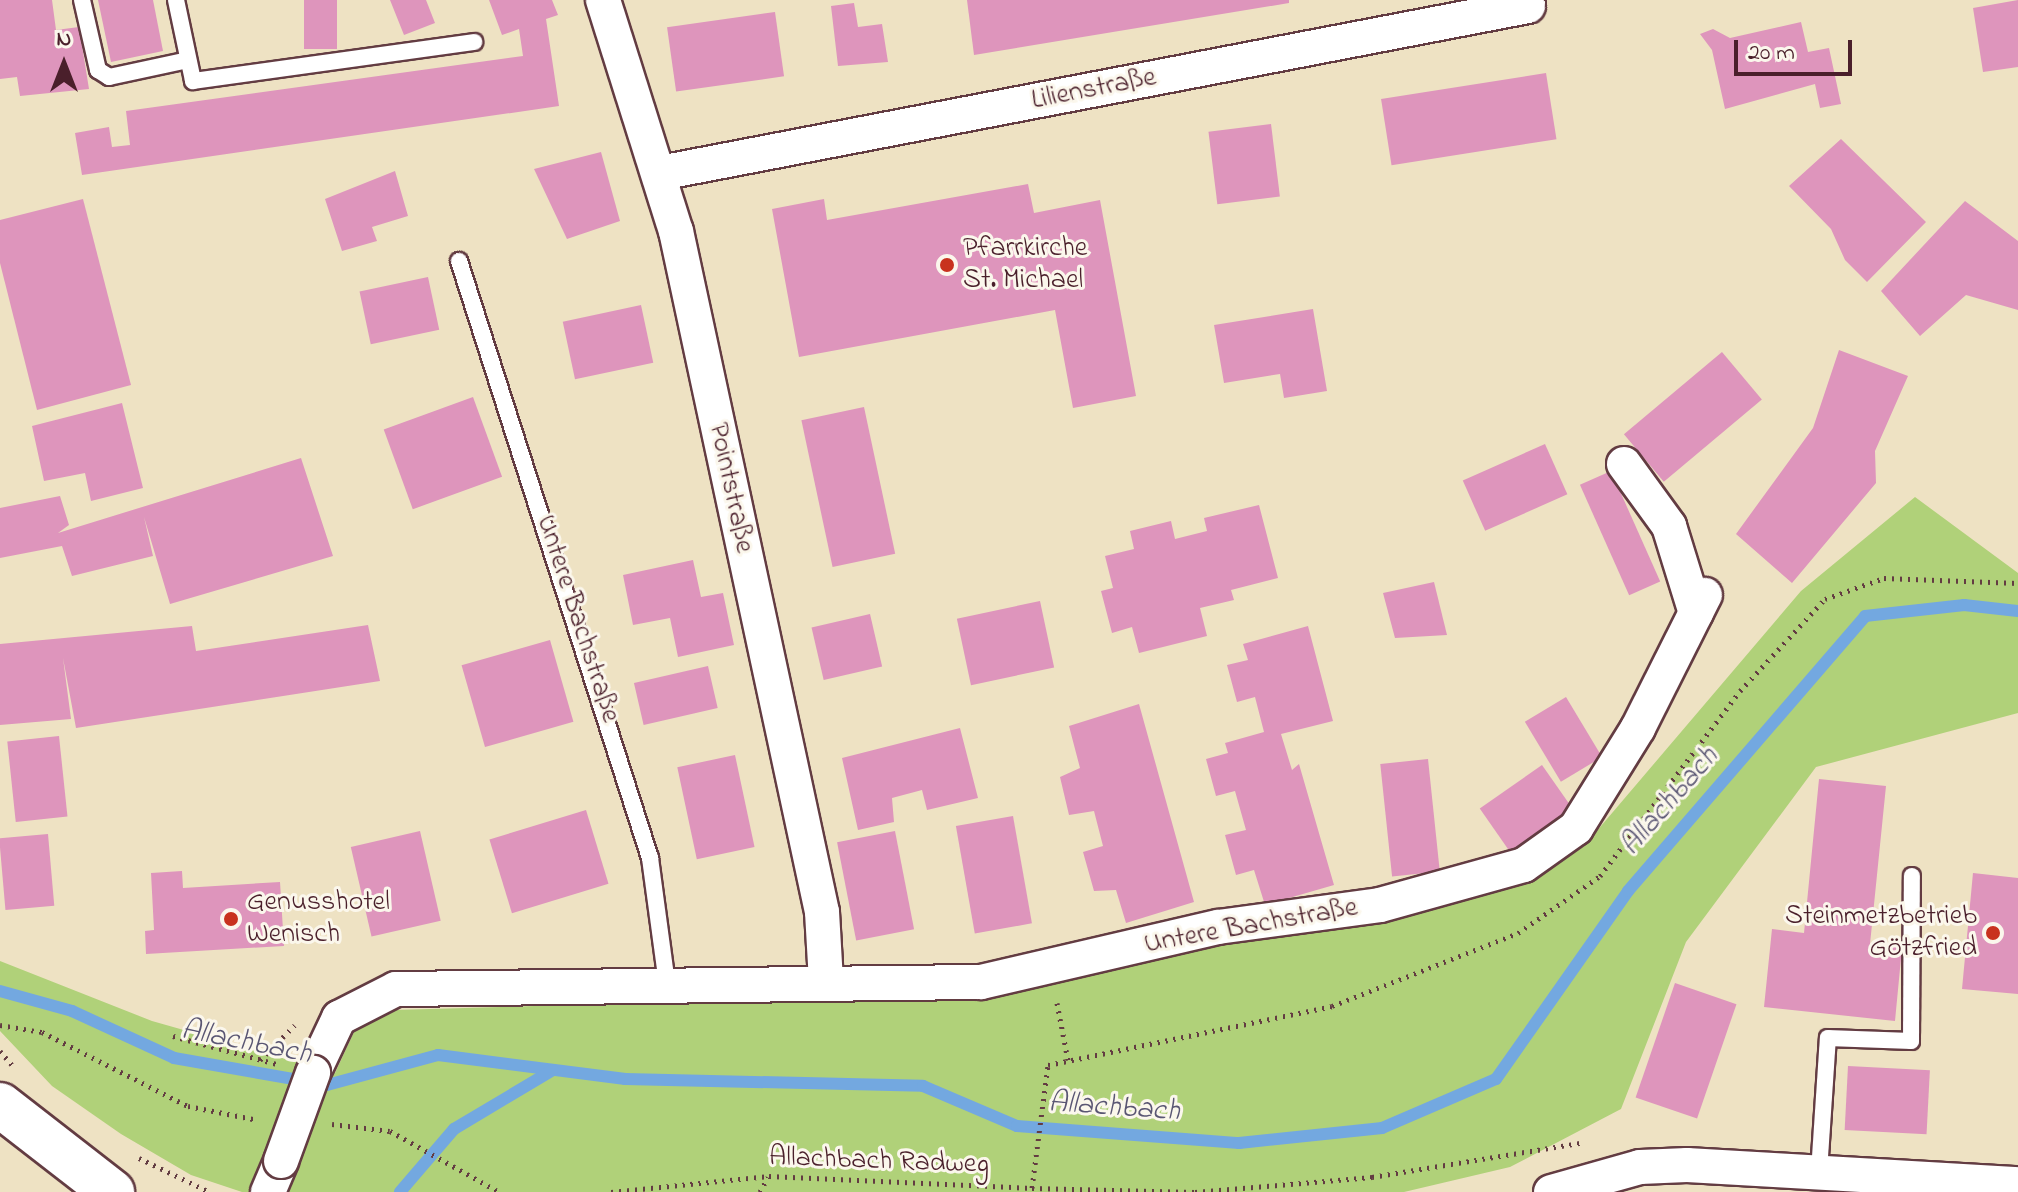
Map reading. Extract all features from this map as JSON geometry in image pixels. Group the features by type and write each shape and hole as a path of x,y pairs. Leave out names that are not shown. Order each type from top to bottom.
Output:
{"main road":[{"path":"0,1105 112,1192"}],"street":[{"name":"Pointstraße","path":"603,0 660,173 822,912 826,982"},
{"name":"Lilienstraße","path":"660,173 1528,6"},
{"name":"Untere Bachstraße","path":"274,1176 297,1069 339,1018 396,989 667,983 981,982 1225,926 1380,905 1524,865 1576,828 1638,728 1701,604 1669,526 1624,464"},
{"path":"1551,1192 1640,1167 1819,1172 2018,1184"}],"lane":[{"path":"82,0 98,70 109,77 188,60"},
{"path":"176,0 193,81 474,42"},
{"name":"Untere Bachstraße","path":"459,261 650,858 667,983"},
{"path":"1819,1172 1828,1038 1911,1041 1912,876"}],"path":[{"path":"1049,966 1068,1060"},
{"path":"0,1025 42,1032 188,1106 270,1121"},
{"path":"260,1060 280,1034"},
{"path":"173,1036 297,1069"},
{"path":"0,1051 9,1062"},
{"path":"1032,1188 1044,1075"},
{"path":"318,1123 390,1131 499,1192"},
{"name":"Allachbach Radweg","path":"611,1192 769,1176 1195,1192 1372,1177 1529,1147"},
{"path":"760,1192 769,1176"}],"green space":[{"path":"1915,497 2018,573 2018,713 1816,767 1686,942 1621,1109 1510,1167 1404,1192 242,1192 191,1175 121,1134 52,1086 0,1031 0,961 152,1021 335,1073 354,1032 394,1010 989,993 1214,938 1425,908 1530,881 1584,846 1801,591"}],"building":[{"path":"0,0 52,0 56,30 79,27 89,89 20,96 17,77 0,79"},
{"path":"98,0 153,0 163,51 111,62"},
{"path":"304,0 337,0 337,49 304,49"},
{"path":"390,0 426,0 435,23 404,35"},
{"path":"489,0 552,0 558,15 546,19 559,106 82,175 75,133 109,127 112,147 130,145 126,111 523,56 519,29 502,35"},
{"path":"967,0 1289,0 1289,3 974,55"},
{"path":"2018,0 2018,67 1983,72 1973,8"},
{"path":"854,3 858,27 882,24 888,62 838,66 831,6"},
{"path":"775,12 784,76 676,92 667,27"},
{"path":"1801,22 1808,52 1829,48 1841,104 1820,108 1815,84 1725,109 1712,50 1700,34 1713,29 1730,38"},
{"path":"1546,73 1556,139 1392,165 1381,99"},
{"path":"1271,124 1280,196 1217,204 1208,132"},
{"path":"1841,139 1926,222 1867,282 1845,260 1831,229 1789,186"},
{"path":"601,152 620,221 567,239 534,169"},
{"path":"395,171 408,216 372,227 377,241 342,251 325,199"},
{"name":"Pfarrkirche St. Michael","path":"1028,184 1034,213 1100,200 1136,396 1073,408 1055,310 799,357 772,209 824,199 827,220"},
{"path":"83,199 131,385 37,410 0,263 0,220"},
{"path":"1965,201 2018,241 2018,310 1966,295 1920,336 1881,291"},
{"path":"428,277 439,330 371,344 360,292"},
{"path":"641,305 653,363 575,379 563,322"},
{"path":"1313,309 1327,391 1284,398 1280,374 1224,383 1214,325"},
{"path":"1839,350 1908,376 1875,451 1876,483 1792,583 1736,534 1813,428"},
{"path":"1722,352 1762,399 1664,482 1624,434"},
{"path":"473,397 502,477 413,509 384,429"},
{"path":"122,403 143,488 91,501 85,473 44,481 32,426"},
{"path":"864,407 895,554 833,567 801,420"},
{"path":"1545,444 1567,494 1485,531 1463,481"},
{"path":"301,458 333,556 170,604 144,517 153,556 72,576 62,546 0,558 0,508 60,496 69,525 58,533"},
{"path":"1611,471 1660,582 1629,595 1580,485"},
{"path":"1259,505 1278,578 1231,590 1234,600 1200,608 1207,636 1139,653 1132,627 1112,633 1101,591 1113,588 1105,556 1134,549 1130,531 1171,521 1175,539 1207,531 1204,518"},
{"path":"693,560 701,597 723,593 734,645 678,657 670,618 633,625 623,575"},
{"path":"1434,582 1447,635 1395,638 1383,593"},
{"path":"1040,601 1054,668 971,685 957,619"},
{"path":"870,614 882,667 824,680 812,627"},
{"path":"368,625 380,681 76,728 63,658 71,719 0,725 0,644 192,626 196,651"},
{"path":"1308,626 1333,721 1281,734 1292,770 1299,764 1334,885 1265,905 1254,870 1236,875 1225,835 1246,830 1235,791 1216,796 1206,759 1228,753 1225,743 1264,732 1255,697 1237,702 1227,665 1248,660 1243,644"},
{"path":"550,640 573,722 485,747 462,665"},
{"path":"708,666 718,708 644,725 634,683"},
{"path":"1566,697 1602,757 1561,782 1525,722"},
{"path":"1139,704 1194,902 1126,923 1116,890 1094,891 1083,852 1103,846 1094,811 1069,815 1060,777 1080,768 1069,726"},
{"path":"960,728 978,798 927,810 922,790 892,798 894,822 858,830 842,758"},
{"path":"59,736 67,817 16,822 7,741"},
{"path":"735,755 755,847 697,859 677,767"},
{"path":"1428,759 1440,871 1392,876 1380,764"},
{"path":"1542,765 1578,816 1515,859 1480,809"},
{"path":"1819,779 1886,786 1870,944 1902,948 1895,1021 1764,1007 1772,929 1804,933"},
{"path":"586,810 609,884 512,913 489,840"},
{"path":"1013,816 1032,923 975,933 956,826"},
{"path":"420,831 441,921 372,937 351,847"},
{"path":"895,831 914,929 856,940 837,842"},
{"path":"48,834 54,906 5,910 0,838"},
{"path":"182,871 183,888 280,882 284,946 146,954 145,931 154,930 151,873"},
{"name":"Steinmetzbetrieb Götzfried","path":"1973,873 2018,878 2018,994 1962,989"},
{"path":"1675,983 1736,1004 1697,1119 1636,1097"},
{"path":"1848,1066 1930,1070 1927,1134 1845,1130"}],"waterway":[{"name":"Allachbach","path":"0,991 72,1011 174,1058 327,1085 438,1055 625,1079 923,1086 1017,1126 1239,1143 1382,1128 1496,1079 1628,891 1865,616 1964,605 2018,611"},
{"path":"400,1192 454,1129 553,1070"}],"place":[{"name":"Pfarrkirche St. Michael","path":"947,265"},
{"name":"Genusshotel Wenisch","path":"231,919"},
{"name":"Steinmetzbetrieb Götzfried","path":"1993,933"}]}
